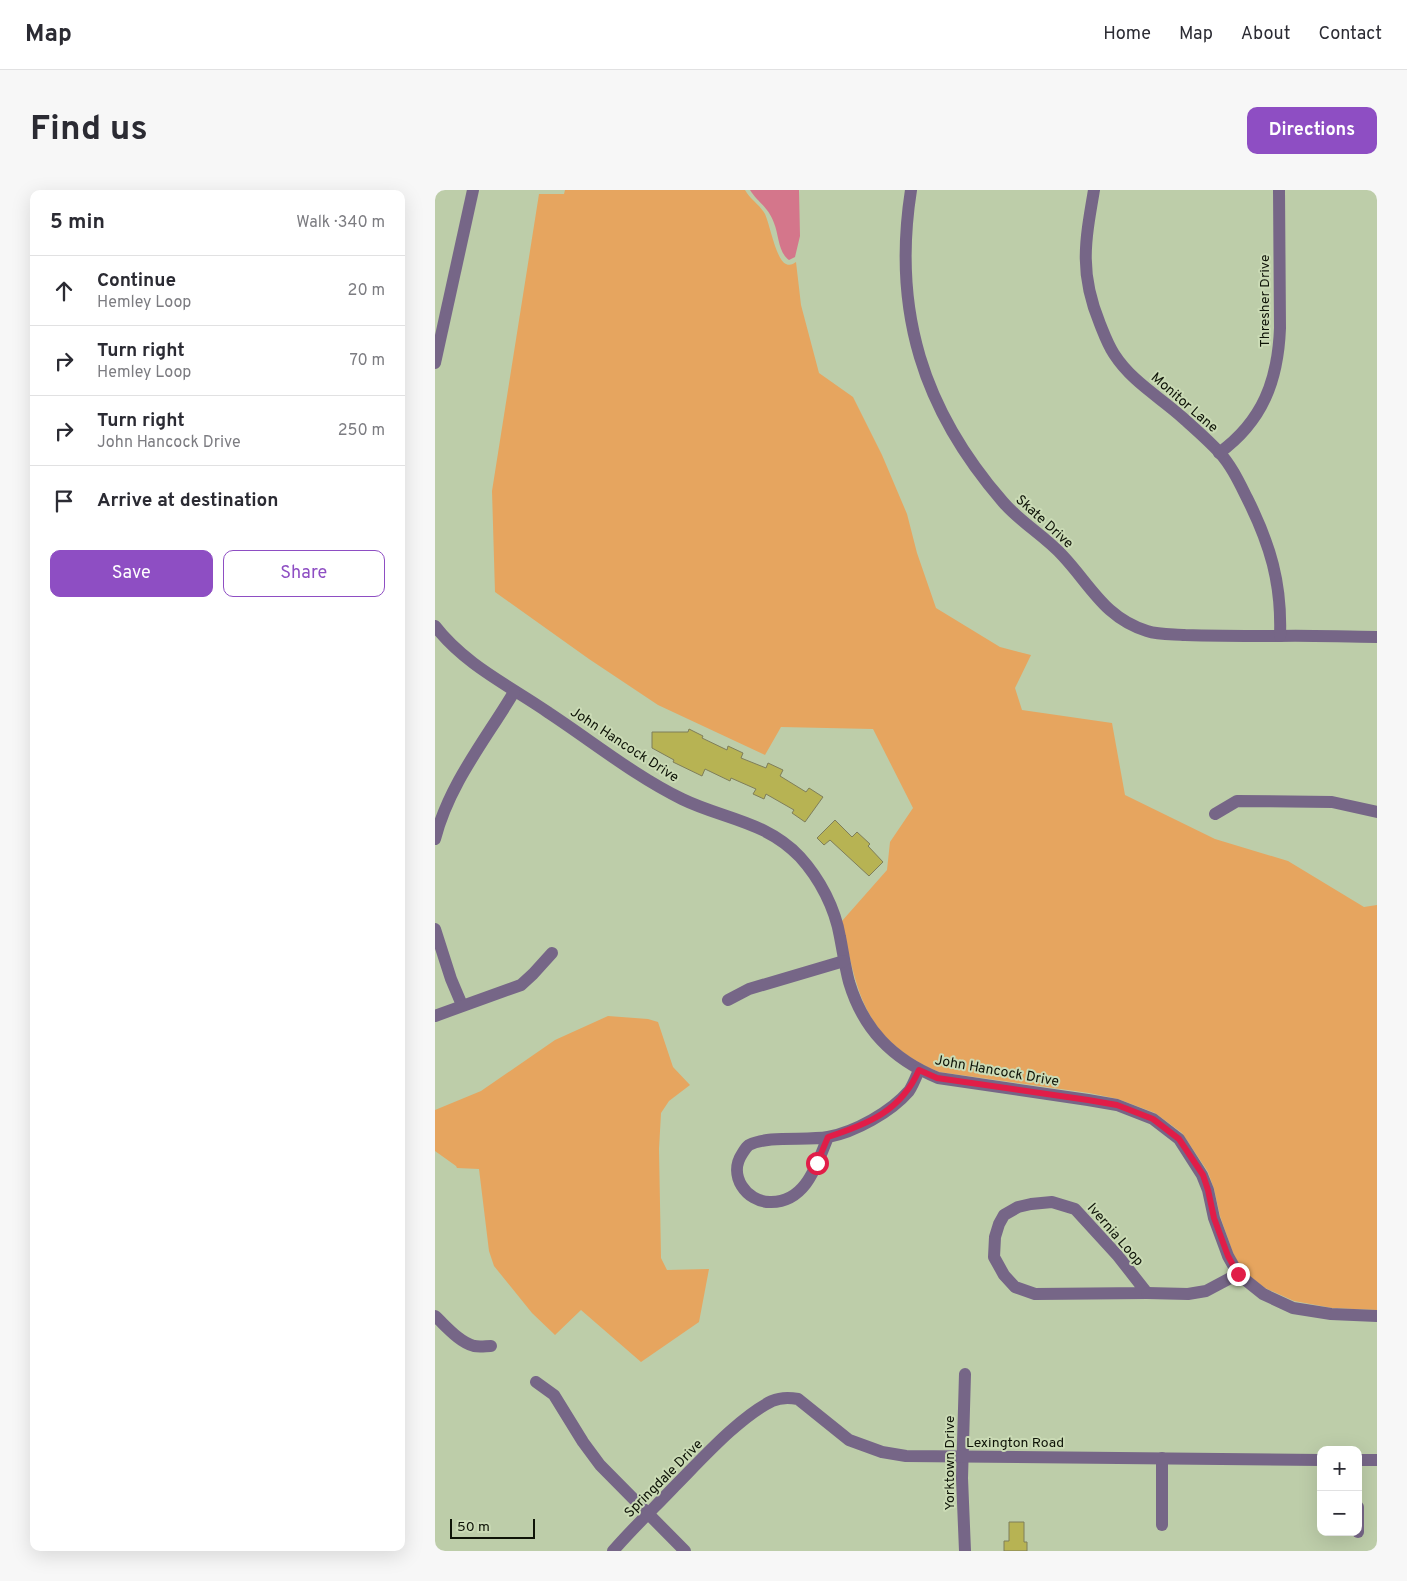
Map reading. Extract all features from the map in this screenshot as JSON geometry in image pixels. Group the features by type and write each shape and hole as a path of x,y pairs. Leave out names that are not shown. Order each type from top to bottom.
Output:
{"street":[{"path":"435,363 440,320 473,190"},
{"name":"Skate Drive","path":"911,190 905,246 907,300 918,351 933,396 958,444 979,473 1017,517 1063,556 1100,602 1123,621 1149,632 1164,634 1377,637"},
{"name":"Monitor Lane","path":"1093,190 1084,252 1086,278 1093,306 1109,346 1115,356 1134,377 1182,417 1219,453 1241,487 1266,540 1280,597 1280,636"},
{"name":"Thresher Drive","path":"1219,453 1231,444 1251,422 1270,390 1275,372 1280,328 1279,190"},
{"name":"John Hancock Drive","path":"435,626 455,648 495,679 547,711 633,771 684,800 749,823 785,844 806,865 827,897 835,918 849,982 864,1018 889,1049 904,1061 937,1078 1117,1105 1153,1119 1179,1139 1203,1175 1214,1218 1225,1248 1238,1274 1263,1294 1293,1308 1331,1314 1377,1316"},
{"path":"435,838 456,785 514,692"},
{"path":"1215,814 1237,801 1333,802 1377,812"},
{"path":"435,929 451,980 462,1006"},
{"path":"435,1016 521,984 552,954"},
{"path":"728,1000 749,989 844,961"},
{"path":"828,1137 807,1184 795,1195 778,1202 760,1202 750,1197 741,1185 738,1166 747,1146 758,1142 828,1137 861,1126 876,1118 909,1090 919,1070"},
{"name":"Ivernia Loop","path":"1147,1292 1119,1256 1075,1209 1053,1202 1031,1204 1018,1207 1004,1215 999,1224 995,1237 994,1257 1005,1276 1015,1287 1035,1294 1147,1292 1188,1294 1206,1291 1238,1274"},
{"path":"435,1316 455,1335 466,1342 475,1346 491,1346"},
{"name":"Yorktown Drive","path":"965,1374 962,1478 965,1551"},
{"path":"536,1382 554,1395 571,1424 600,1465 685,1551"},
{"name":"Lexington Road","path":"735,1428 770,1402 787,1397 798,1399 849,1440 882,1452 906,1456 1317,1460"},
{"name":"Springdale Drive","path":"613,1551 735,1428"},
{"path":"1162,1458 1162,1525"},
{"path":"1362,1460 1377,1460"}],"shaded area":[{"path":"565,190 745,190 765,214 776,249 782,261 789,265 796,262 801,305 819,373 853,397 882,455 907,514 917,553 936,608 1000,647 1031,655 1015,688 1022,710 1112,723 1125,795 1215,839 1288,861 1364,907 1377,905 1377,1310 1332,1308 1294,1301 1265,1288 1242,1270 1233,1253 1220,1216 1208,1172 1182,1133 1155,1113 1118,1099 1089,1093 939,1072 914,1059 894,1045 879,1029 868,1011 860,992 842,921 887,870 890,842 913,808 873,729 781,727 765,755 658,705 589,659 495,592 492,491 539,194 564,194"},
{"path":"750,190 799,190 800,236 795,257 789,260 785,257 772,217"},
{"path":"608,1016 648,1019 658,1022 673,1067 690,1085 669,1101 661,1113 659,1149 661,1258 667,1270 709,1269 699,1322 641,1362 581,1310 555,1335 532,1313 494,1266 489,1251 479,1169 457,1168 435,1151 435,1110 481,1091 555,1040"}],"building":[{"path":"689,729 703,736 702,738 727,750 728,746 743,753 741,758 766,768 768,763 783,770 780,776 806,792 809,788 823,797 805,822 792,813 794,810 766,794 764,799 753,794 756,789 731,778 730,781 705,769 702,776 673,762 674,760 652,748 652,732 688,732"},
{"path":"835,820 852,837 857,832 870,844 868,846 883,862 869,876 830,840 824,845 817,838"},
{"path":"1009,1522 1024,1522 1024,1542 1027,1542 1027,1551 1004,1551 1004,1541 1009,1541"}],"route":[{"path":"817,1163 828,1137 861,1126 876,1118 909,1090 919,1070 937,1078 1117,1105 1153,1119 1179,1139 1203,1175 1214,1218 1228,1256 1238,1274"}]}
